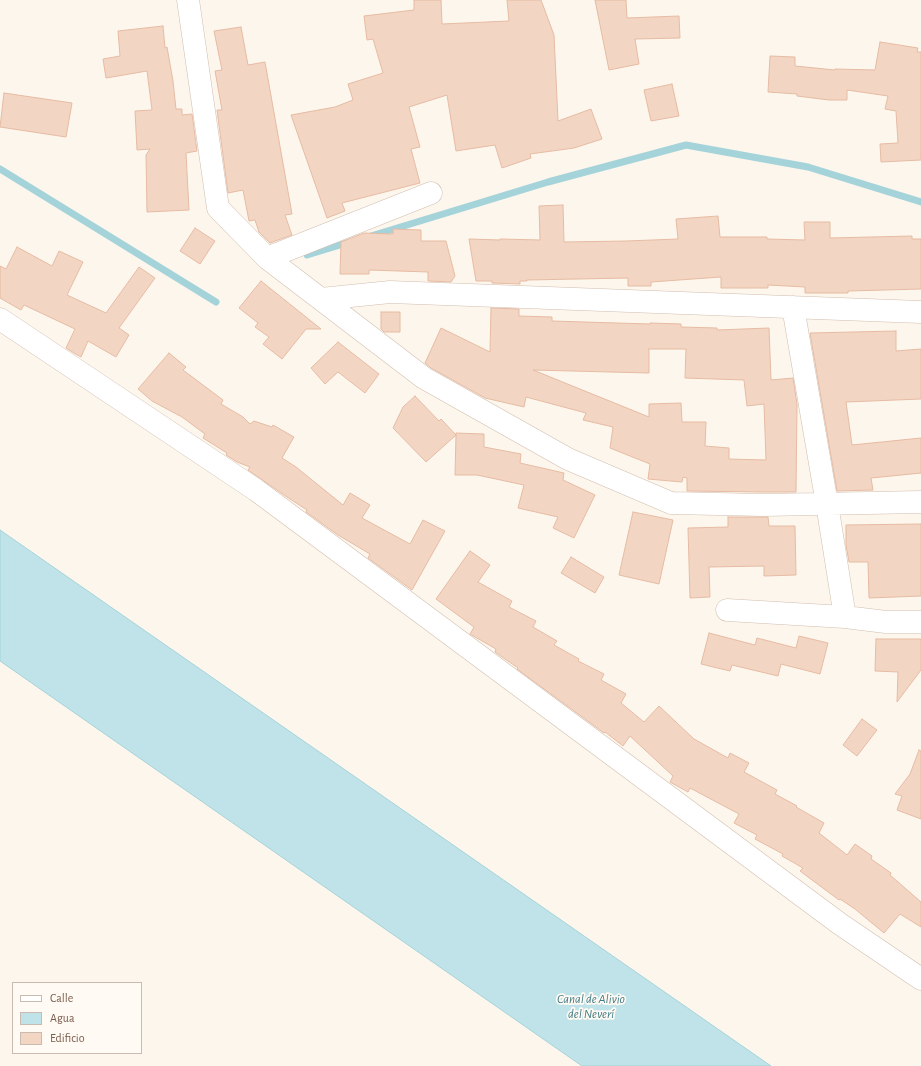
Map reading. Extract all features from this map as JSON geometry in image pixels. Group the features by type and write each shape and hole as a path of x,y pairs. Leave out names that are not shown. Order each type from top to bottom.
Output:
{"street":[{"path":"188,0 218,208 267,258 424,378 568,459 671,504 763,505 921,502"},
{"path":"267,258 431,193"},
{"path":"321,299 390,292 921,312"},
{"path":"792,307 846,617"},
{"path":"0,319 256,490 840,924 921,979"},
{"path":"727,610 846,617 886,622 921,622"}],"water":[{"name":"Canal de Alivio del Neverí","path":"0,530 771,1066 582,1066 0,661"}],"building":[{"path":"414,0 441,0 442,24 509,21 507,0 541,0 554,35 558,121 591,109 602,139 574,148 530,154 531,158 502,168 495,145 456,151 447,95 409,107 420,147 411,149 420,183 342,203 345,211 327,218 291,115 335,107 353,100 348,84 383,73 373,39 367,40 364,16 414,10"},
{"path":"595,0 626,0 627,18 679,16 680,38 635,39 639,64 609,70"},
{"path":"163,26 165,48 167,47 176,109 182,109 182,115 192,114 197,151 186,153 189,210 147,212 146,155 150,149 137,150 135,111 152,110 147,71 106,78 103,59 120,56 118,31"},
{"path":"241,27 248,65 265,62 292,214 285,215 292,235 270,243 259,232 255,220 249,221 243,190 228,193 217,110 222,110 215,71 222,70 214,31"},
{"path":"880,42 918,48 917,52 921,52 921,160 881,162 880,144 898,143 896,111 885,109 888,96 847,90 847,100 829,100 797,96 797,94 768,92 770,56 795,57 795,66 835,70 875,70"},
{"path":"672,84 679,116 651,121 644,90"},
{"path":"4,93 72,103 66,137 0,127"},
{"path":"563,205 564,242 678,239 676,219 718,216 720,237 767,237 767,239 805,240 804,222 830,222 830,238 912,236 912,239 921,239 921,289 848,291 848,293 805,293 805,287 768,285 768,288 721,288 721,277 651,282 651,286 628,286 628,278 527,280 520,281 520,284 476,281 469,239 540,240 539,206"},
{"path":"195,228 215,241 200,264 180,251"},
{"path":"393,229 421,230 421,241 446,241 455,276 451,282 428,281 428,272 369,270 369,274 340,274 341,242 364,233 393,234"},
{"path":"17,247 52,266 59,251 83,262 67,295 106,313 139,267 155,278 119,328 129,335 116,357 88,341 81,357 66,348 75,329 24,305 21,310 0,298 0,266 6,269"},
{"path":"261,281 321,329 306,329 282,359 263,344 269,337 255,327 258,323 239,308"},
{"path":"491,308 519,309 519,316 552,317 552,321 681,324 681,327 717,328 717,330 769,328 771,380 793,378 797,404 796,492 687,491 687,478 683,477 682,482 648,479 650,464 610,448 613,427 583,420 586,413 526,397 524,407 485,398 431,368 425,363 441,328 490,352","holes":["649,349 686,349 685,378 744,380 747,406 764,404 766,460 729,459 729,448 705,446 706,422 682,422 681,403 649,404 649,417 533,370 649,373"]},
{"path":"381,312 400,312 400,332 384,332 381,329"},
{"path":"896,331 896,351 921,349 921,399 846,402 852,445 921,438 921,473 871,478 873,490 837,491 810,333"},
{"path":"338,342 379,374 365,393 338,372 325,384 311,368"},
{"path":"169,353 186,367 183,370 223,400 221,404 243,417 250,424 254,421 272,427 273,425 294,437 282,458 296,467 343,505 350,493 370,505 362,518 410,544 423,520 445,531 412,590 368,558 370,554 338,535 306,512 307,510 248,470 250,467 237,462 226,455 227,453 203,438 205,434 182,417 152,401 138,389"},
{"path":"415,396 439,421 441,419 456,435 426,462 393,428 403,407"},
{"path":"456,433 484,434 484,447 521,454 520,463 564,473 563,480 595,495 574,538 553,528 558,517 518,508 524,485 477,475 455,475"},
{"path":"633,512 673,520 659,584 619,575"},
{"path":"728,517 768,517 769,526 795,526 796,575 764,576 764,566 709,567 710,597 690,598 688,528 728,527"},
{"path":"921,524 921,596 869,598 868,562 849,562 846,545 846,525"},
{"path":"470,551 490,565 478,582 512,601 509,607 536,621 533,627 557,641 554,645 579,659 578,661 604,674 601,680 626,694 621,703 644,722 659,706 694,739 728,758 730,753 749,763 744,772 777,790 775,794 824,823 819,833 847,855 855,844 872,856 871,859 891,873 890,875 921,902 921,927 900,914 884,933 855,909 840,899 839,900 800,871 803,868 782,856 783,854 755,839 757,835 734,823 739,814 690,788 688,792 670,782 673,776 630,736 623,746 517,669 518,668 495,652 496,649 470,634 474,627 436,599"},
{"path":"571,557 604,577 595,593 561,573"},
{"path":"709,633 755,645 757,638 796,648 799,636 828,643 820,674 781,664 778,676 732,665 730,671 701,664"},
{"path":"876,639 921,639 921,670 897,702 898,672 875,671"},
{"path":"862,719 877,730 857,756 843,745"},
{"path":"919,750 921,751 921,819 897,810 902,796 895,794 910,774"}],"waterway":[{"path":"371,236 548,182 686,145 808,167 921,202"},
{"path":"0,169 216,302"},
{"path":"307,255 350,242"}]}
